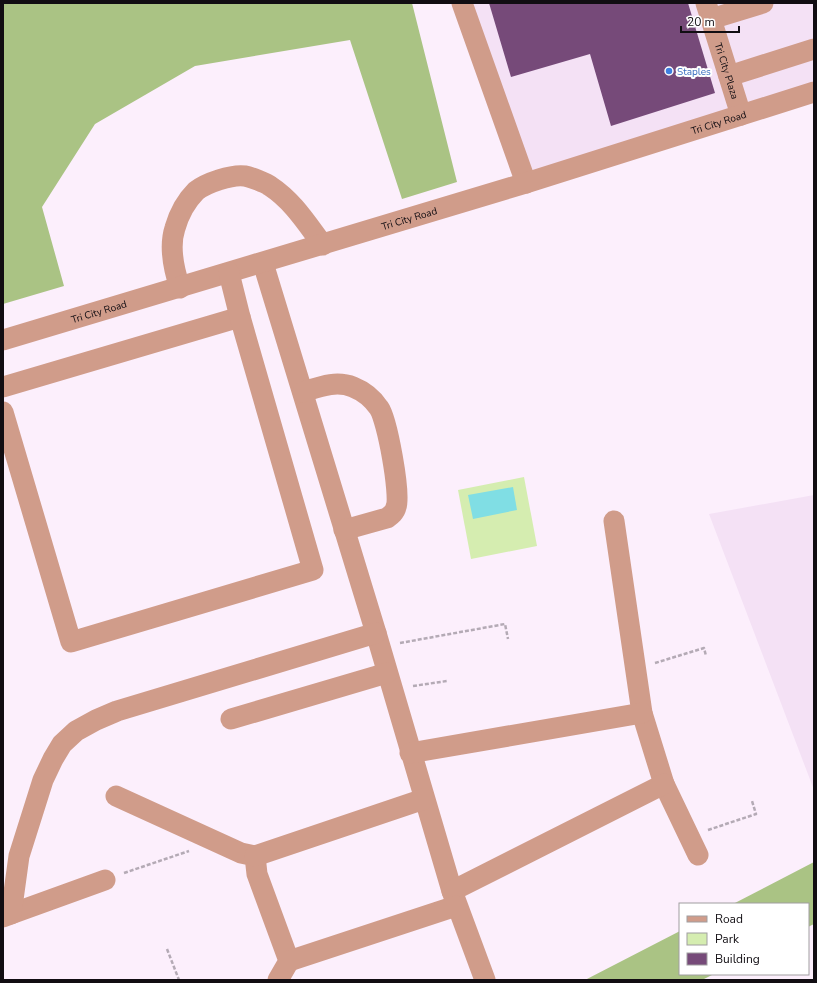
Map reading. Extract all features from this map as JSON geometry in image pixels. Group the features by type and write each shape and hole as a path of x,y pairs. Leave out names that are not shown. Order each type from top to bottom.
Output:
{"street":[{"path":"462,3 526,183"},
{"path":"709,11 763,3"},
{"name":"Tri City Plaza","path":"709,11 741,115"},
{"path":"729,76 814,49"},
{"name":"Tri City Road","path":"3,340 526,183 814,92"},
{"path":"180,288 172,255 174,229 183,208 197,191 220,179 244,176 270,185 292,204 323,245"},
{"path":"262,263 378,640 454,899 485,980"},
{"path":"3,412 71,642 313,570 229,273"},
{"path":"3,387 240,316"},
{"path":"302,392 334,384 344,384 354,387 371,399 380,409 384,420 398,497 396,507 392,514 387,518 344,530"},
{"path":"614,522 642,713 664,784 693,846"},
{"path":"7,916 19,856 42,780 62,744 76,731 117,711 378,640"},
{"path":"231,719 390,682"},
{"path":"410,752 642,713"},
{"path":"278,980 289,961 454,899 664,784"},
{"path":"116,796 241,853 255,856 424,799"},
{"path":"255,856 257,874 289,961"},
{"path":"7,916 105,880"}],"path":[{"path":"378,640 505,624 508,640"},
{"path":"636,668 704,648 706,656"},
{"path":"390,682 447,681"},
{"path":"693,846 756,814 752,801"},
{"path":"105,880 216,842"},
{"path":"167,949 179,980"}],"shaded area":[{"path":"453,3 814,3 814,92 526,176"},
{"path":"814,495 814,790 709,514"}],"green space":[{"path":"3,3 412,3 457,182 402,199 350,40 195,66 95,124 42,207 64,286 3,304"},
{"path":"524,477 537,546 471,559 458,490"},
{"path":"814,862 814,924 809,926 809,903 735,903"},
{"path":"679,932 679,975 712,975 702,980 585,980"}],"water":[{"path":"513,487 517,510 473,519 468,495"}],"building":[{"path":"489,3 688,3 715,93 611,126 590,54 511,77"}],"place":[{"name":"Staples","path":"669,71"}]}
